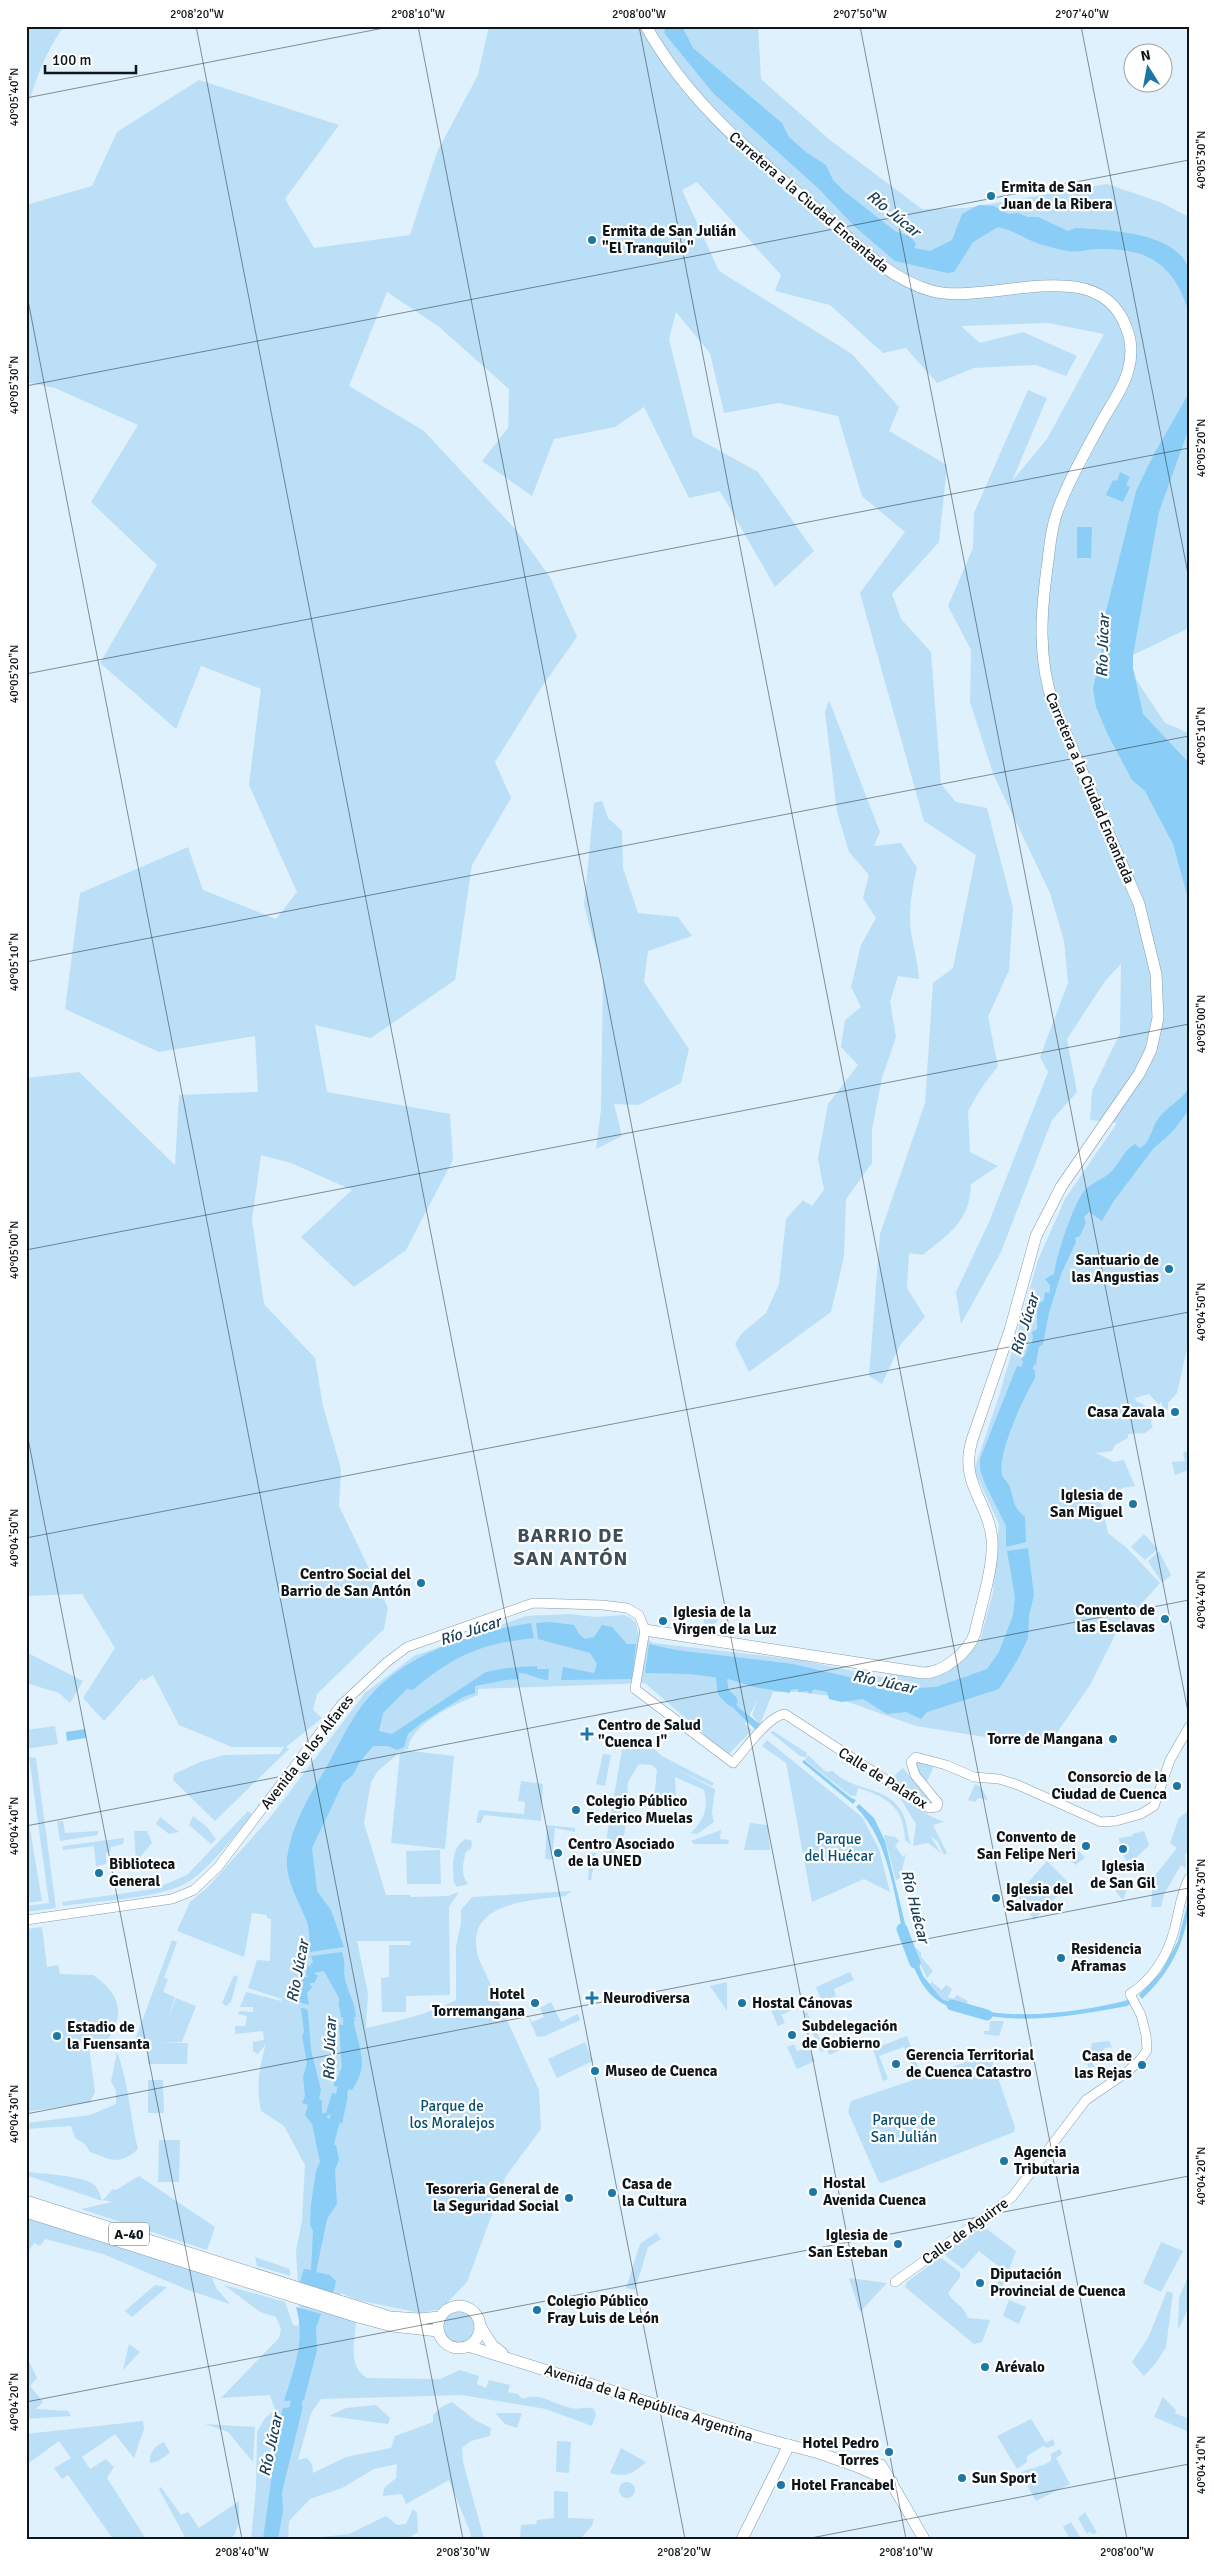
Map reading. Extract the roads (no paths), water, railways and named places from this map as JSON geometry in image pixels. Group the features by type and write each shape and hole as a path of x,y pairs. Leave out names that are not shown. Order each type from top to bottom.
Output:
{"main road":[{"name":"Carretera a la Ciudad Encantada","path":"645,1632 922,1673 934,1672 945,1666 971,1641 992,1546 988,1522 969,1476 968,1459 972,1440 1010,1330 1036,1236 1057,1193 1144,1064 1155,1039 1158,1018 1156,974 1144,920 1128,878 1054,706 1046,680 1041,637 1047,569 1056,516 1077,468 1124,381 1130,358 1130,339 1126,327 1116,309 1103,297 1081,287 1056,285 956,294 922,288 896,275 856,243 715,120 679,78 646,26"},
{"name":"A-40","path":"26,2201 231,2271 359,2312 392,2326 438,2331"},
{"name":"A-40","path":"26,2212 231,2271"},
{"path":"463,2306 476,2314 480,2326 477,2338 468,2346 451,2346 444,2342 438,2331 440,2317 449,2308 463,2306"},
{"name":"A-40","path":"359,2312 419,2319 440,2317"},
{"name":"Avenida de la República Argentina","path":"480,2326 492,2345 509,2358"},
{"name":"Avenida de la República Argentina","path":"468,2346 856,2466 869,2462 879,2464 892,2482 924,2539"},
{"path":"742,2539 789,2445"}],"street":[{"name":"Avenida de los Alfares","path":"26,1920 172,1899 194,1890 218,1868 341,1704 387,1662 407,1647 528,1603 602,1605 633,1611 641,1618 645,1632"},
{"name":"Calle de Palafox","path":"645,1632 636,1684 737,1759 772,1721 781,1714 786,1715 925,1806 935,1808 938,1806 938,1802 912,1769 913,1760 919,1756 979,1778 999,1779 1018,1785 1096,1820 1120,1820 1141,1814 1153,1808 1158,1800 1171,1756 1189,1727"},
{"name":"Calle de Aguirre","path":"895,2282 1012,2197 1084,2102 1134,2067 1146,2052 1146,2034 1138,2006 1134,1997 1130,1994 1152,1976 1166,1952 1174,1931 1182,1895 1189,1878"}],"water":[{"path":"664,26 682,26 693,48 782,123 789,137 807,153 826,165 833,180 845,192 895,231 911,237 916,244 914,248 930,251 952,240 962,214 979,205 994,206 1008,214 1018,213 1027,217 1038,217 1068,231 1076,228 1141,235 1171,248 1182,257 1190,275 1189,313 1176,282 1157,262 1145,256 1116,249 1067,251 1038,243 998,227 973,242 954,272 947,273 895,261 855,227 820,190 713,93 665,34"},
{"path":"1189,393 1189,428 1159,512 1133,655 1133,669 1143,714 1189,763 1189,902 1173,844 1145,791 1132,780 1107,733 1096,707 1093,689 1103,642 1106,611 1136,491 1154,454"},
{"path":"1120,472 1130,477 1126,485 1130,487 1123,502 1106,495 1113,480 1117,481"},
{"path":"1077,527 1092,527 1091,558 1077,558"},
{"path":"1189,1088 1189,1110 1172,1132 1153,1149 1113,1202 1102,1221 1089,1212 1084,1217 1086,1222 1080,1236 1075,1238 1076,1242 1061,1274 1049,1313 1043,1344 1038,1348 1036,1365 1021,1360 1032,1344 1032,1332 1037,1329 1037,1303 1044,1301 1045,1292 1050,1293 1050,1285 1045,1279 1054,1274 1066,1231 1075,1207 1084,1191 1113,1170 1131,1146 1135,1144 1140,1148 1144,1145 1161,1115 1182,1097"},
{"path":"1017,1366 1035,1370 1035,1378 1018,1411 1007,1440 1002,1475 1009,1486 1016,1507 1025,1517 1026,1542 1006,1547 1006,1526 985,1484 980,1469 980,1459"},
{"path":"1028,1548 1034,1595 1029,1616 1028,1638 1018,1659 999,1689 927,1712 921,1719 906,1712 887,1714 863,1699 842,1702 829,1699 827,1692 814,1689 810,1694 808,1691 798,1692 798,1689 790,1690 790,1693 754,1687 728,1679 690,1674 645,1673 649,1644 676,1650 793,1664 879,1684 917,1688 936,1687 987,1669 999,1652 1013,1615 1015,1597 1007,1551"},
{"path":"550,1622 574,1625 579,1634 585,1639 594,1637 602,1625 612,1627 627,1644 636,1644 632,1679 561,1680 563,1667 594,1673 597,1664 590,1653 538,1639 536,1623"},
{"path":"531,1623 534,1638 498,1644 469,1653 442,1668 413,1690 407,1689 383,1713 379,1731 392,1734 486,1672 506,1668 537,1666 537,1669 549,1669 548,1680 519,1673 519,1679 475,1686 475,1693 463,1697 421,1723 408,1734 404,1747 397,1750 388,1746 373,1746 359,1763 353,1775 343,1783 312,1848 317,1891 331,1910 344,1947 310,1952 307,1923 288,1874 287,1858 289,1846 292,1834 307,1800 357,1713 369,1697 385,1681 422,1656 443,1646 487,1632"},
{"path":"725,1690 739,1708 760,1724 756,1730 729,1702 722,1691"},
{"path":"85,1729 86,1738 67,1741 66,1732"},
{"path":"804,1760 856,1800 853,1804 802,1762"},
{"path":"859,1804 874,1818 885,1841 909,1940 905,1942 894,1888 884,1853 867,1821 856,1807"},
{"path":"1189,1897 1186,1926 1182,1940 1162,1977 1142,1999 1139,1995 1161,1972 1178,1941"},
{"path":"912,1947 923,1976 942,1999 966,2008 966,2012 943,2004 928,1991 916,1973 907,1950"},
{"path":"342,1952 345,1979 356,2017 341,2017 339,1998 324,1971 314,1973 318,1976 314,1983 310,1983 310,1986 313,1986 307,1993 309,2005 299,2002 298,1992 303,1990 300,1989 301,1983 305,1983 301,1981 303,1976 308,1978 306,1974 308,1965 312,1968 310,1965 313,1962 311,1956"},
{"path":"1128,2000 1130,2004 1127,2006 1050,2018 1010,2018 972,2012 974,2009 1011,2014 1051,2013 1091,2008"},
{"path":"301,2008 307,2009 308,2012 311,2050 321,2090 319,2099 322,2101 322,2113 326,2113 332,2093 348,2096 342,2124 330,2114 326,2117 334,2121 326,2143 336,2145 339,2159 335,2170 337,2204 327,2219 316,2272 330,2275 336,2281 333,2293 300,2282 304,2269 311,2270 313,2231 310,2225 311,2204 316,2171 320,2162 312,2124 305,2115 308,2105 302,2103 305,2096 303,2077 307,2063 302,2036 304,2032"},
{"path":"354,2024 362,2066 352,2090 334,2086 334,2082 342,2071 339,2025"},
{"path":"296,2307 321,2314 316,2327 317,2350 304,2400 284,2401 298,2354 300,2331"},
{"path":"303,2406 282,2492 283,2511 278,2539 263,2539 280,2417 283,2408"}],"waterway":[{"name":"Río Júcar","path":"1022,1384 1033,1349"},
{"name":"Río Huécar","path":"720,1663 723,1692 732,1701"},
{"name":"Río Huécar","path":"902,1929 915,1963"},
{"name":"Río Júcar","path":"344,2004 349,2020 347,2040"},
{"name":"Río Huécar","path":"952,2005 987,2015"},
{"name":"Río Júcar","path":"326,2157 342,2094 345,2073"},
{"name":"Río Júcar","path":"292,2422 300,2386"}],"place":[{"name":"Ermita de San Juan de la Ribera","path":"991,196"},
{"name":"Ermita de San Julián \"El Tranquilo\"","path":"592,240"},
{"name":"Santuario de las Angustias","path":"1169,1269"},
{"name":"Casa Zavala","path":"1175,1412"},
{"name":"Iglesia de San Miguel","path":"1133,1504"},
{"name":"Centro Social del Barrio de San Antón","path":"421,1583"},
{"name":"Convento de las Esclavas","path":"1165,1619"},
{"name":"Iglesia de la Virgen de la Luz","path":"663,1621"},
{"name":"Centro de Salud \"Cuenca I\"","path":"587,1734"},
{"name":"Torre de Mangana","path":"1113,1739"},
{"name":"Consorcio de la Ciudad de Cuenca","path":"1177,1786"},
{"name":"Colegio Público Federico Muelas","path":"576,1810"},
{"name":"Convento de San Felipe Neri","path":"1086,1846"},
{"name":"Iglesia de San Gil","path":"1123,1849"},
{"name":"Centro Asociado de la UNED","path":"558,1853"},
{"name":"Biblioteca General","path":"99,1873"},
{"name":"Iglesia del Salvador","path":"996,1898"},
{"name":"Residencia Aframas","path":"1061,1958"},
{"name":"Neurodiversa","path":"592,1998"},
{"name":"Hotel Torremangana","path":"535,2003"},
{"name":"Hostal Cánovas","path":"742,2003"},
{"name":"Subdelegación de Gobierno","path":"792,2035"},
{"name":"Estadio de la Fuensanta","path":"57,2036"},
{"name":"Gerencia Territorial de Cuenca Catastro","path":"896,2064"},
{"name":"Casa de las Rejas","path":"1142,2065"},
{"name":"Museo de Cuenca","path":"595,2071"},
{"name":"Agencia Tributaria","path":"1004,2161"},
{"name":"Hostal Avenida Cuenca","path":"813,2192"},
{"name":"Casa de la Cultura","path":"612,2193"},
{"name":"Tesoreria General de la Seguridad Social","path":"569,2198"},
{"name":"Iglesia de San Esteban","path":"898,2244"},
{"name":"Diputación Provincial de Cuenca","path":"980,2283"},
{"name":"Colegio Público Fray Luis de León","path":"537,2310"},
{"name":"Arévalo","path":"985,2367"},
{"name":"Hotel Pedro Torres","path":"889,2452"},
{"name":"Sun Sport","path":"962,2478"},
{"name":"Hotel Francabel","path":"781,2485"}],"district":[{"name":"BARRIO DE SAN ANTÓN","path":"571,1546"}],"park label":[{"name":"Parque del Huécar","path":"839,1848"},
{"name":"Parque de los Moralejos","path":"452,2114"},
{"name":"Parque de San Julián","path":"904,2128"}],"water label":[{"name":"Rio Júcar","path":"297,1971"}]}
